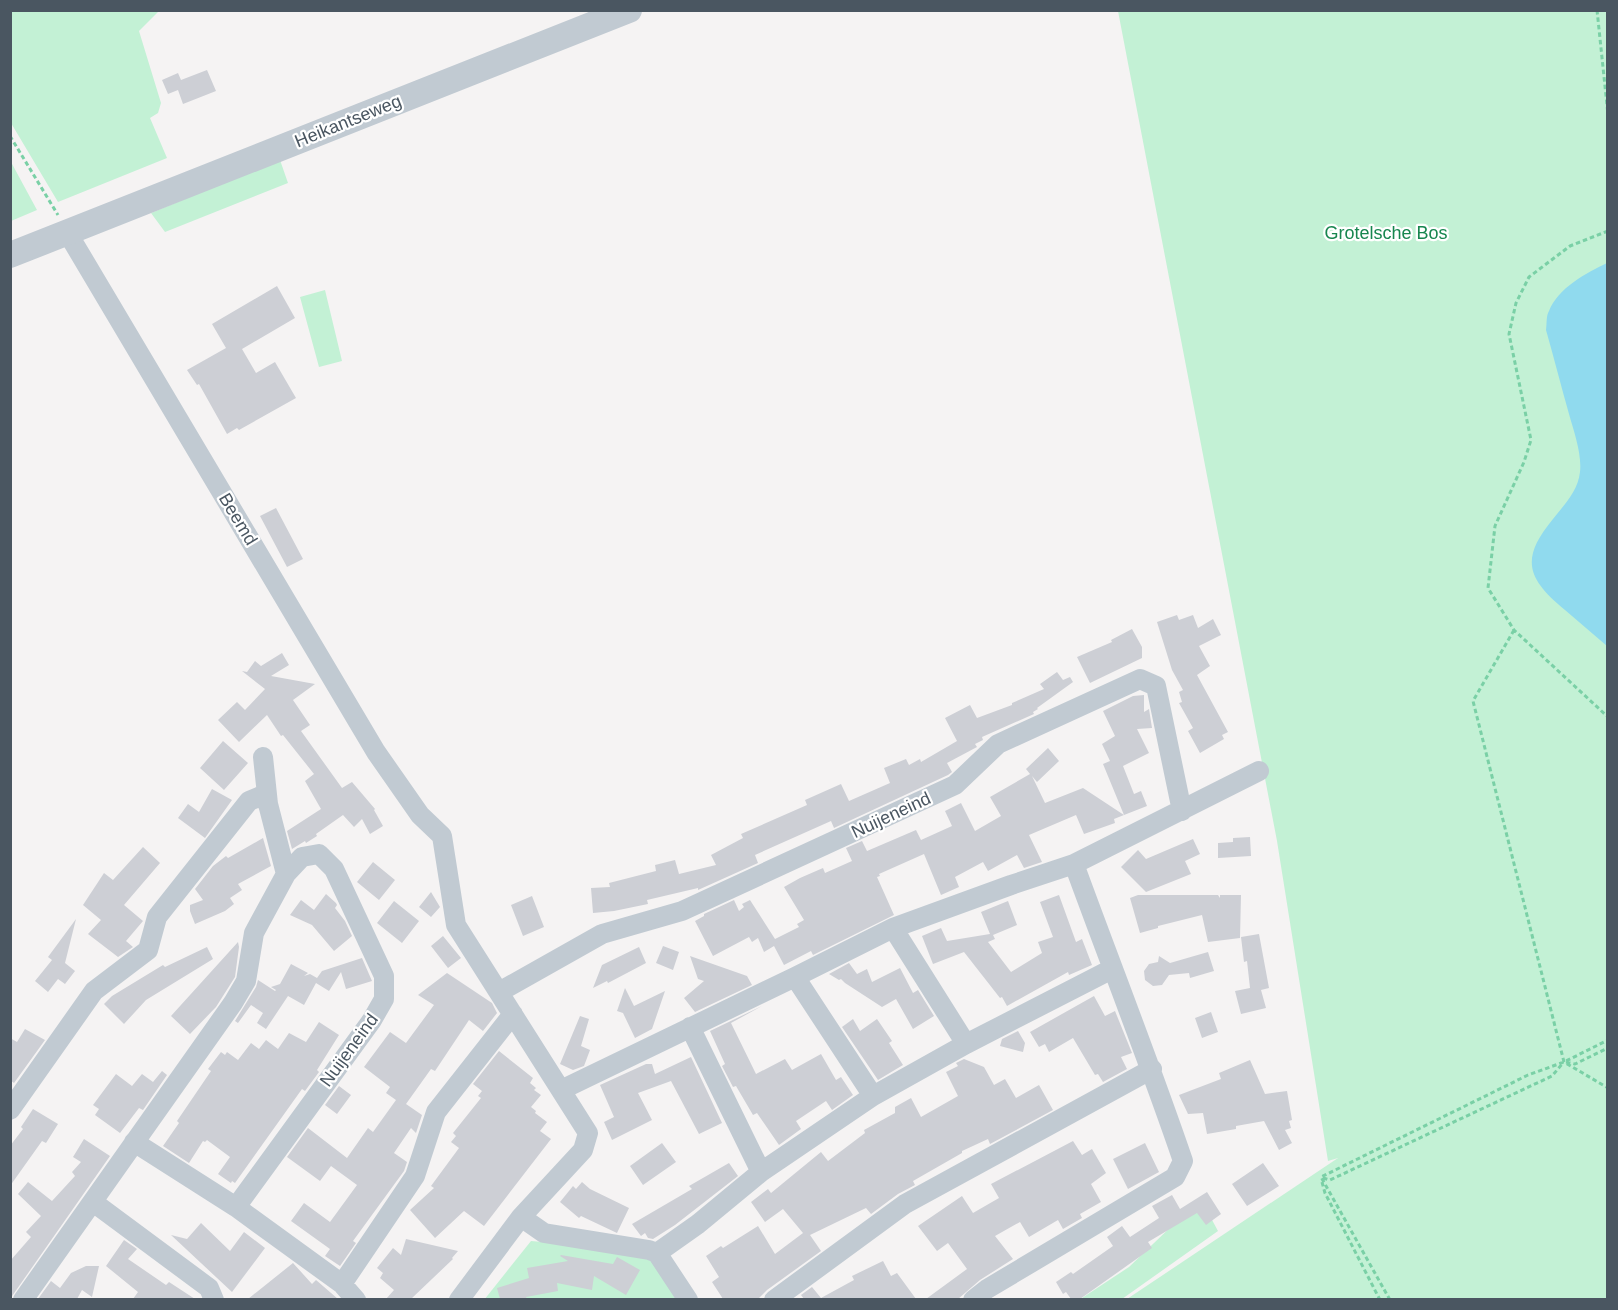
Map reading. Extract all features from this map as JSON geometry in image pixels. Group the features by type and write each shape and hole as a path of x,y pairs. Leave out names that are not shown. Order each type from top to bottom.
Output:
{"street":[{"name":"Heikantseweg","path":"67,232 629,10"},
{"path":"10,255 67,232"},
{"name":"Beemd","path":"67,232 376,752 420,815 442,836 456,925 499,992"},
{"name":"Nuijeneind","path":"499,992 602,934 682,911 955,785 998,744 1140,679 1156,686 1182,811"},
{"path":"263,757 268,804 286,874"},
{"path":"561,1089 893,928 1074,864 1259,771"},
{"path":"10,1110 94,991 148,950 157,917 249,801 261,796 268,804"},
{"name":"Nuijeneind","path":"23,1299 242,988 246,981 254,933 286,874 302,857 320,854 334,869 384,976 384,999 372,1020 236,1207"},
{"path":"973,1299 1175,1178 1183,1161 1152,1069 1112,969 1074,864"},
{"path":"893,928 966,1044"},
{"path":"657,1253 698,1224 761,1172 873,1096 966,1044 1112,969"},
{"path":"795,977 873,1096"},
{"path":"459,1299 521,1217 582,1150 588,1133 499,992"},
{"path":"342,1284 414,1176 436,1112 513,1014"},
{"path":"690,1027 761,1172"},
{"path":"774,1299 905,1204 1152,1069"},
{"path":"134,1142 236,1207 342,1284 356,1299"},
{"path":"93,1202 209,1288 214,1299"},
{"path":"521,1217 544,1233 657,1253 688,1299"}],"path":[{"path":"1597,10 1608,115"},
{"path":"10,136 67,232"},
{"path":"1608,231 1570,246 1529,277 1516,303 1509,334 1531,440 1524,462 1495,526 1488,588 1514,630 1608,717"},
{"path":"1514,630 1473,702 1564,1062 1608,1088"},
{"path":"1321,1177 1528,1075 1564,1062 1608,1040"},
{"path":"1564,1062 1575,1064 1608,1048"},
{"path":"1321,1177 1330,1180 1552,1076 1564,1062"},
{"path":"1321,1177 1324,1193 1380,1299"},
{"path":"1321,1177 1390,1299"}],"green space":[{"path":"11,10 159,11 139,31 161,103 158,113 150,118 167,158 58,202 11,123"},
{"name":"Grotelsche Bos","path":"1118,11 1607,11 1607,1299 1127,1299 1338,1158 1328,1161 1277,841"},
{"path":"280,160 288,183 165,232 151,213"},
{"path":"11,162 37,210 10,221"},
{"path":"325,290 342,361 319,367 300,297"},
{"path":"1204,1205 1218,1231 1122,1299 1079,1300 1129,1267 1179,1219"},
{"path":"531,1241 632,1250 649,1257 685,1300 484,1300"}],"water":[{"path":"1607,263 1607,646 1552,599 1536,578 1532,568 1532,558 1542,533 1573,492 1580,472 1577,443 1546,330 1547,315 1553,303 1566,288"}],"building":[{"path":"207,70 216,91 183,104 178,90 168,94 162,80 178,73 181,80"},
{"path":"277,286 295,318 242,349 256,373 275,362 296,398 239,430 237,428 227,434 199,384 197,385 187,370 226,348 212,324"},
{"path":"276,508 303,559 287,567 260,516"},
{"path":"1177,615 1179,620 1193,615 1198,628 1213,619 1221,635 1199,646 1210,666 1197,675 1228,732 1222,735 1224,739 1200,753 1188,731 1193,728 1179,703 1182,702 1179,692 1183,690 1172,670 1157,622"},
{"path":"1132,629 1142,647 1142,658 1090,683 1077,657 1112,642 1111,640"},
{"path":"282,653 289,665 271,676 315,684 293,700 310,725 301,731 342,788 352,782 375,809 383,826 370,834 362,819 354,827 343,815 316,834 317,836 292,849 287,831 321,809 305,781 314,774 283,735 281,736 267,715 239,742 218,720 237,702 245,710 265,689 242,671 247,672 255,661 261,666"},
{"path":"1057,672 1063,680 1070,677 1073,682 1037,708 1034,714 982,737 983,740 975,744 977,747 947,763 952,772 948,775 834,828 831,821 755,855 758,863 698,890 698,888 647,900 648,904 593,913 591,888 610,887 609,883 656,871 655,865 675,860 679,874 716,865 711,855 743,838 741,834 807,805 805,800 841,784 849,801 890,783 884,768 906,759 909,765 920,759 921,762 957,741 945,718 970,705 977,718 1012,705 1044,689 1040,684"},
{"path":"1144,695 1144,712 1149,709 1152,728 1137,729 1149,753 1123,766 1134,794 1141,791 1147,806 1124,815 1103,764 1110,761 1102,744 1115,736 1103,711 1133,696"},
{"path":"223,741 248,763 224,790 200,768"},
{"path":"1048,748 1059,761 1037,782 1032,776 1045,803 1083,788 1124,815 1114,819 1115,823 1084,834 1076,815 1029,835 1042,862 1024,868 1017,855 988,871 983,862 955,877 959,887 941,895 924,854 879,874 880,876 877,877 894,915 813,955 811,951 784,965 774,946 764,952 758,938 752,942 749,937 713,956 695,921 704,914 734,900 739,911 744,907 742,904 750,900 775,939 799,927 797,924 804,920 784,887 823,868 825,873 852,861 846,848 862,841 867,851 916,830 921,840 952,826 945,811 961,803 975,831 1001,816 990,797 1030,774 1026,769"},
{"path":"212,789 232,800 205,838 178,818 188,804 199,812"},
{"path":"1250,837 1251,856 1218,858 1218,843 1233,842 1233,838"},
{"path":"263,838 271,866 238,884 242,890 230,898 234,904 225,911 195,924 190,905 203,900 195,889 213,866 226,856 228,858"},
{"path":"1193,839 1200,854 1185,861 1191,874 1146,892 1121,867 1138,850 1146,859"},
{"path":"143,847 160,863 124,905 143,921 126,941 133,947 118,957 88,934 101,920 83,905 104,873 113,880"},
{"path":"373,862 395,880 379,900 357,882"},
{"path":"431,892 440,907 431,917 419,907"},
{"path":"326,894 336,903 335,908 345,921 352,936 334,951 312,925 290,915 301,900 314,910"},
{"path":"1059,895 1076,942 1082,939 1092,965 1069,975 1068,972 1007,1006 964,952 933,964 922,936 941,928 947,941 990,934 981,912 1008,901 1017,925 993,935 995,939 988,942 1011,972 1042,953 1038,942 1053,937 1040,902"},
{"path":"1138,895 1218,895 1220,898 1220,895 1241,895 1240,938 1208,942 1202,915 1140,933 1130,898"},
{"path":"532,896 544,927 523,936 511,905"},
{"path":"394,901 419,921 402,943 377,923"},
{"path":"76,919 65,963 75,971 65,984 58,979 48,992 35,981 52,960 48,957"},
{"path":"1259,934 1269,988 1261,990 1266,1008 1241,1014 1235,991 1250,988 1241,937"},
{"path":"443,936 461,958 448,968 431,946"},
{"path":"238,942 235,977 216,1007 190,1034 171,1016"},
{"path":"663,946 679,952 673,970 656,963"},
{"path":"207,947 213,959 146,1000 124,1024 104,1004 112,996 163,965 165,967"},
{"path":"639,947 646,963 608,983 607,981 593,988 602,965"},
{"path":"1208,952 1214,971 1190,978 1189,973 1169,975 1162,985 1153,986 1145,980 1144,971 1149,964 1158,962 1159,956 1170,963"},
{"path":"690,956 747,976 752,985 695,1012 684,998 704,981 698,979"},
{"path":"362,958 372,981 346,989 341,972 329,991 316,983 304,1005 288,996 266,1029 257,1023 263,1013 251,1005 238,1023 235,1021 258,980 275,991 271,987 280,984 291,964 308,973 304,976 310,974 317,978 322,971"},
{"path":"849,963 857,974 867,969 872,982 900,968 913,993 918,990 934,1016 913,1029 896,999 882,1007 841,979 829,974"},
{"path":"447,973 492,1003 497,1013 483,1031 469,1020 435,1071 431,1069 406,1104 422,1115 416,1133 411,1128 394,1153 407,1162 404,1171 353,1241 356,1243 340,1266 325,1256 330,1249 291,1221 304,1203 330,1222 357,1185 331,1166 320,1181 287,1157 308,1128 347,1158 368,1128 373,1132 396,1100 386,1093 390,1087 364,1067 390,1032 406,1043 434,1005 418,995"},
{"path":"625,988 634,1006 665,991 652,1029 635,1038 623,1013 617,1011"},
{"path":"1094,996 1105,1016 1115,1011 1132,1053 1121,1057 1127,1069 1103,1082 1098,1074 1095,1075 1073,1038 1049,1052 1045,1044 1039,1047 1030,1032"},
{"path":"762,1006 731,1023 756,1074 785,1059 792,1070 821,1054 836,1080 841,1077 853,1095 832,1110 826,1101 796,1121 801,1129 779,1145 757,1113 753,1115 736,1086 733,1087 722,1066 725,1064 710,1031"},
{"path":"1211,1012 1218,1032 1202,1038 1195,1018"},
{"path":"580,1016 589,1019 581,1046 590,1050 584,1066 573,1070 560,1064"},
{"path":"853,1019 860,1031 877,1019 892,1041 889,1043 903,1065 878,1080 842,1027"},
{"path":"319,1022 339,1035 317,1070 319,1072 305,1091 302,1089 235,1183 232,1181 231,1183 218,1174 230,1157 207,1140 203,1141 189,1163 163,1146 211,1071 208,1069 221,1052 225,1055 227,1052 238,1060 251,1043 259,1049 266,1040 278,1049 289,1033 306,1042"},
{"path":"25,1029 45,1040 14,1083 10,1080 10,1038 17,1042"},
{"path":"1018,1031 1025,1043 1023,1052 1000,1046 1002,1039"},
{"path":"499,1051 533,1078 530,1083 541,1095 531,1107 547,1122 540,1131 551,1139 484,1226 464,1211 435,1238 410,1210 434,1188 431,1186 459,1148 451,1142 456,1136 453,1133 481,1098 478,1096 482,1091 473,1084"},
{"path":"691,1057 722,1123 699,1134 671,1081 638,1093 652,1120 612,1140 604,1122 614,1117 600,1085 646,1064 652,1064 655,1074"},
{"path":"964,1059 984,1067 994,1085 1005,1079 1016,1098 1039,1085 1053,1110 990,1144 988,1139 962,1151 913,1181 915,1185 898,1194 871,1214 866,1208 810,1235 821,1251 758,1299 723,1299 712,1282 719,1277 706,1256 758,1226 775,1254 803,1233 783,1209 765,1222 751,1202 768,1189 771,1193 821,1152 828,1161 865,1133 864,1130 895,1113 895,1107 911,1098 921,1117 958,1096 946,1072 958,1066 956,1063"},
{"path":"1250,1060 1265,1094 1287,1091 1292,1120 1289,1121 1291,1128 1285,1130 1292,1143 1279,1150 1264,1121 1207,1134 1203,1113 1188,1114 1179,1095 1221,1079 1219,1073"},
{"path":"162,1071 167,1075 143,1110 139,1108 120,1133 95,1115 99,1109 93,1105 116,1074 132,1086 142,1074 153,1082"},
{"path":"339,1086 351,1095 337,1114 325,1105"},
{"path":"33,1109 58,1124 46,1143 42,1141 10,1186 10,1146 23,1129 21,1127"},
{"path":"84,1139 110,1156 10,1299 10,1261 31,1237 26,1232 41,1216 18,1194 28,1182 52,1201 75,1176 72,1172 81,1162 73,1157"},
{"path":"1073,1141 1082,1155 1092,1149 1106,1173 1091,1184 1101,1202 1080,1214 1082,1218 1063,1229 1058,1220 1029,1237 1020,1222 995,1236 1013,1259 980,1280 958,1299 926,1299 967,1269 948,1243 937,1251 918,1226 962,1196 973,1213 999,1198 991,1184"},
{"path":"662,1143 676,1162 643,1185 630,1166"},
{"path":"1145,1143 1159,1172 1128,1189 1113,1159"},
{"path":"729,1163 738,1176 675,1225 653,1239 648,1238 645,1233 641,1236 632,1224 692,1189 689,1186"},
{"path":"1263,1163 1279,1186 1247,1206 1232,1184"},
{"path":"582,1182 590,1189 629,1208 617,1233 581,1216 579,1218 560,1202 573,1186 576,1189"},
{"path":"1207,1192 1221,1214 1206,1225 1197,1213 1148,1242 1152,1248 1080,1299 1071,1299 1066,1292 1063,1294 1056,1282 1071,1272 1073,1274 1113,1246 1107,1237 1122,1226 1130,1237 1159,1218 1152,1206 1172,1195 1180,1209"},
{"path":"201,1223 230,1251 244,1232 265,1248 232,1292 171,1235 187,1239"},
{"path":"406,1239 458,1251 453,1259 411,1299 386,1299 394,1290 380,1278 383,1273 377,1268 393,1248 401,1255"},
{"path":"124,1240 137,1249 128,1259 166,1285 169,1282 195,1299 133,1299 138,1292 106,1266"},
{"path":"561,1255 613,1264 617,1257 640,1270 626,1295 594,1276 592,1290 557,1283 558,1291 526,1297 527,1299 500,1299 497,1288 529,1278 527,1268 568,1261"},
{"path":"883,1261 891,1276 897,1273 916,1299 804,1299 801,1295 812,1287 821,1298 854,1280 852,1276"},
{"path":"293,1263 312,1284 316,1280 338,1299 248,1299"},
{"path":"86,1266 99,1266 92,1297 82,1290 77,1299 38,1299 51,1281 60,1288 71,1273"}]}
